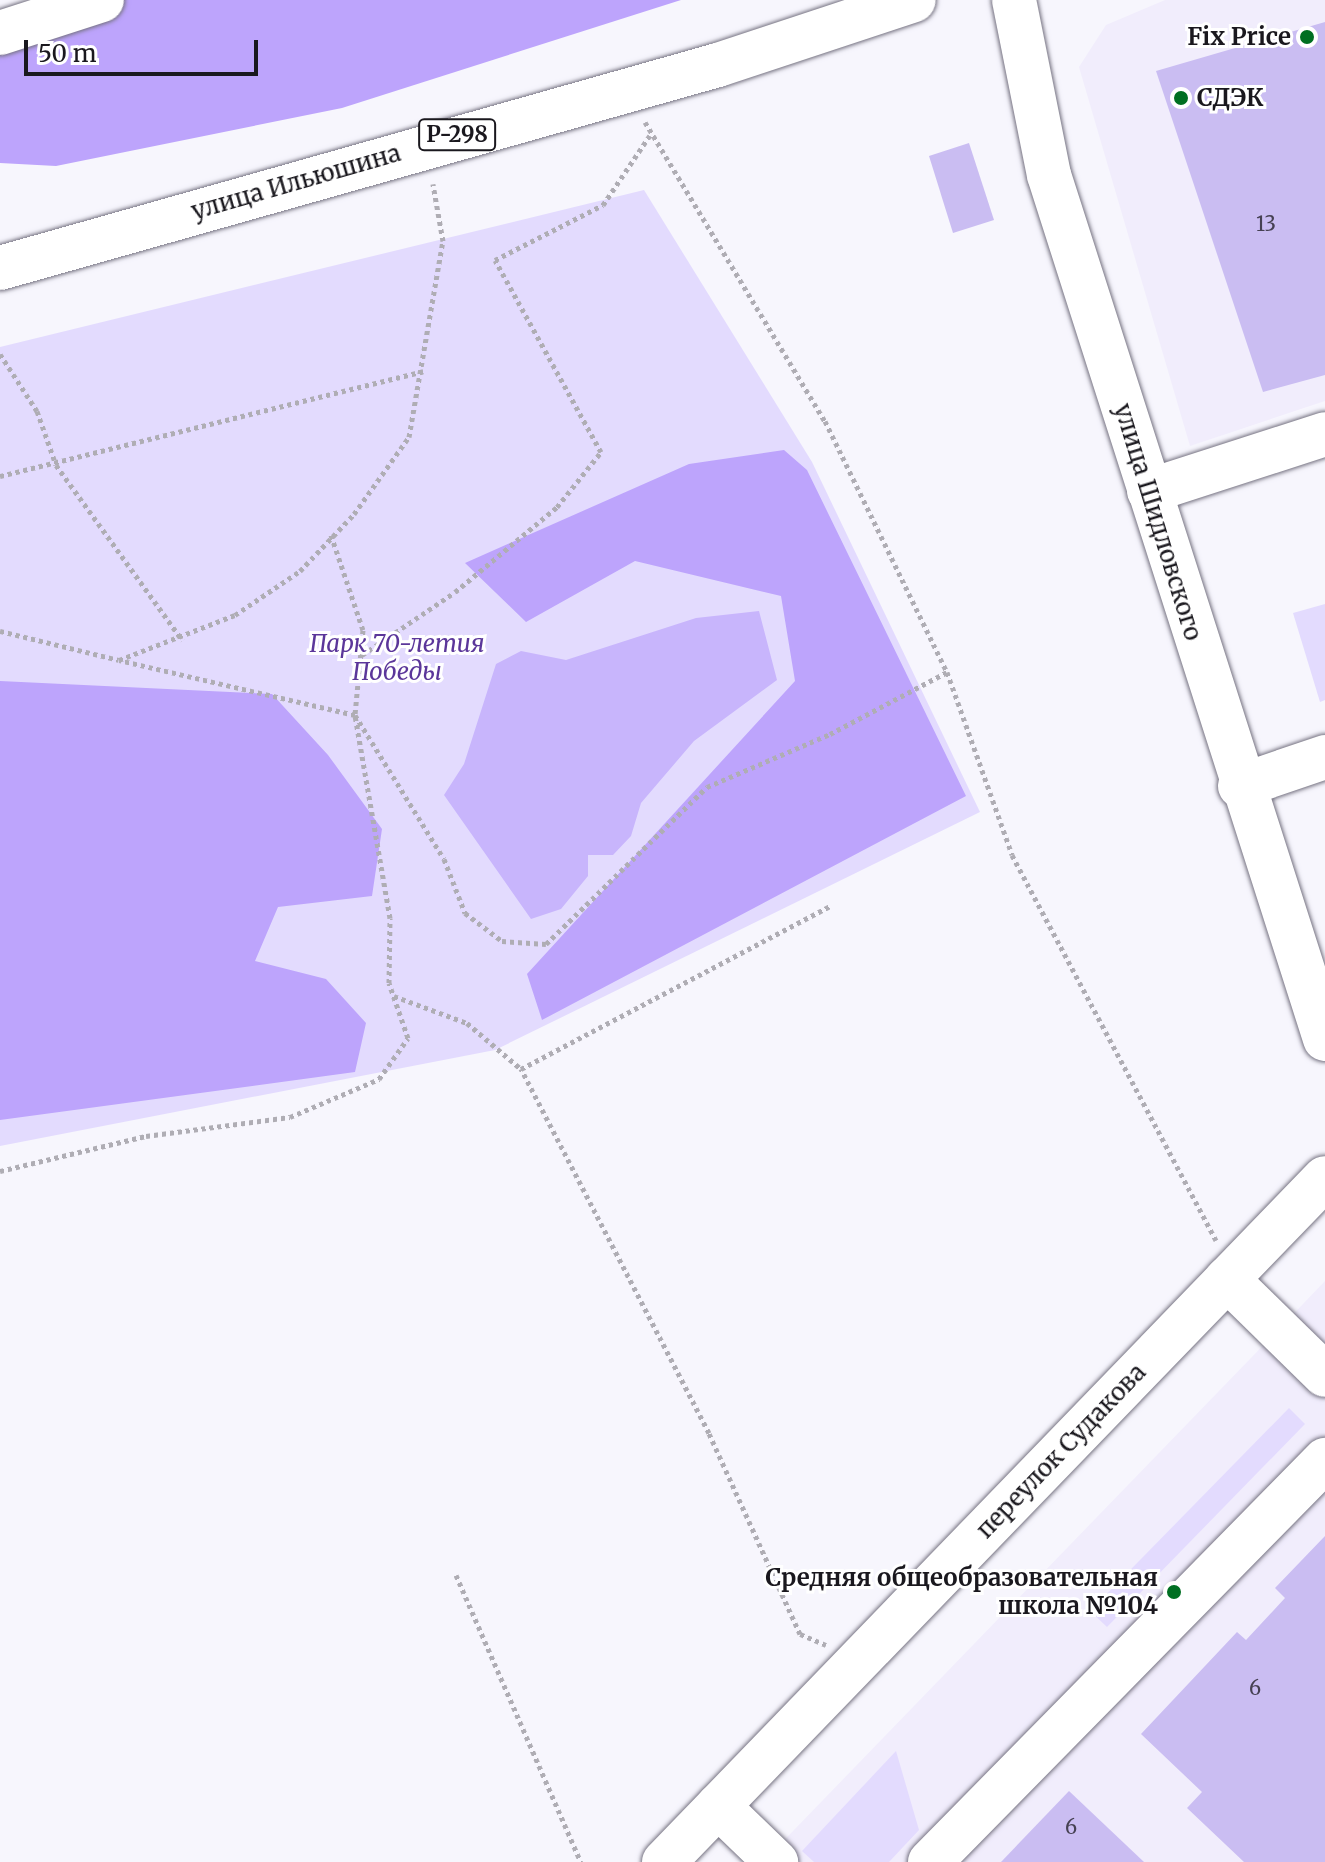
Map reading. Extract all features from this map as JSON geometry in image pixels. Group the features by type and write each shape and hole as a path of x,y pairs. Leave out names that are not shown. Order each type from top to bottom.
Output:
{"main road":[{"path":"0,33 102,0"},
{"name":"улица Ильюшина","path":"0,268 426,144 634,89 914,0"},
{"name":"улица Шидловского","path":"1014,0 1049,175 1240,786 1324,1035"},
{"path":"1149,491 1325,434"},
{"path":"1240,786 1325,757"},
{"name":"переулок Судакова","path":"664,1862 1325,1178"},
{"path":"1230,1275 1325,1375"},
{"path":"930,1862 1325,1460"},
{"path":"718,1806 776,1862"}],"path":[{"path":"634,89 650,135 825,421 947,672 1012,855 1230,1275"},
{"path":"361,656 455,592 557,507 601,452 495,260 603,205 650,135"},
{"path":"119,660 182,640 300,571 409,437 423,371 443,241 426,144"},
{"path":"0,354 37,411 56,465 182,640"},
{"path":"0,476 56,465 423,371"},
{"path":"0,1171 146,1136 290,1117 379,1079 408,1038 393,995 390,918 355,715 363,630 331,535"},
{"path":"0,631 355,715 444,859 465,913 502,941 546,944 707,787 830,734 947,672"},
{"path":"521,1069 830,906"},
{"path":"393,995 467,1023 521,1069 709,1433 800,1634 861,1658"},
{"path":"456,1575 581,1862"}],"shaded area":[{"path":"111,0 681,0 342,108 56,166 0,163 0,37"},
{"path":"1165,0 1325,0 1325,401 1190,446 1079,67 1106,25"},
{"path":"784,450 807,470 966,796 542,1020 527,974 795,681 781,596 635,561 526,622 465,563 689,464"},
{"path":"759,611 777,680 694,741 641,803 631,836 613,855 588,855 588,876 561,909 531,919 444,795 464,764 496,664 521,651 566,660 696,618"},
{"path":"0,681 272,694 328,755 382,829 372,896 278,907 255,961 326,979 366,1023 355,1072 0,1120"},
{"name":"Средняя общеобразовательная школа №104","path":"1325,1281 1325,1862 763,1862 1279,1329"}],"green space":[{"name":"Парк 70-летия Победы","path":"644,190 812,462 980,812 495,1050 0,1146 0,347"},
{"path":"1325,604 1325,700 1320,702 1293,613"},
{"path":"1289,1408 1305,1424 1107,1627 1090,1611"},
{"path":"896,1751 919,1830 889,1862 814,1862 802,1851"}],"building":[{"path":"1325,22 1325,375 1263,392 1156,71"},
{"path":"969,143 994,220 953,233 929,156"},
{"path":"1325,1536 1325,1862 1244,1862 1187,1808 1202,1792 1141,1734 1237,1632 1246,1640 1285,1598 1275,1588"},
{"path":"1069,1791 1144,1862 1001,1862"}],"place":[{"name":"Fix Price","path":"1307,37"},
{"name":"СДЭК","path":"1181,98"},
{"name":"Средняя общеобразовательная школа №104","path":"1174,1592"}]}
